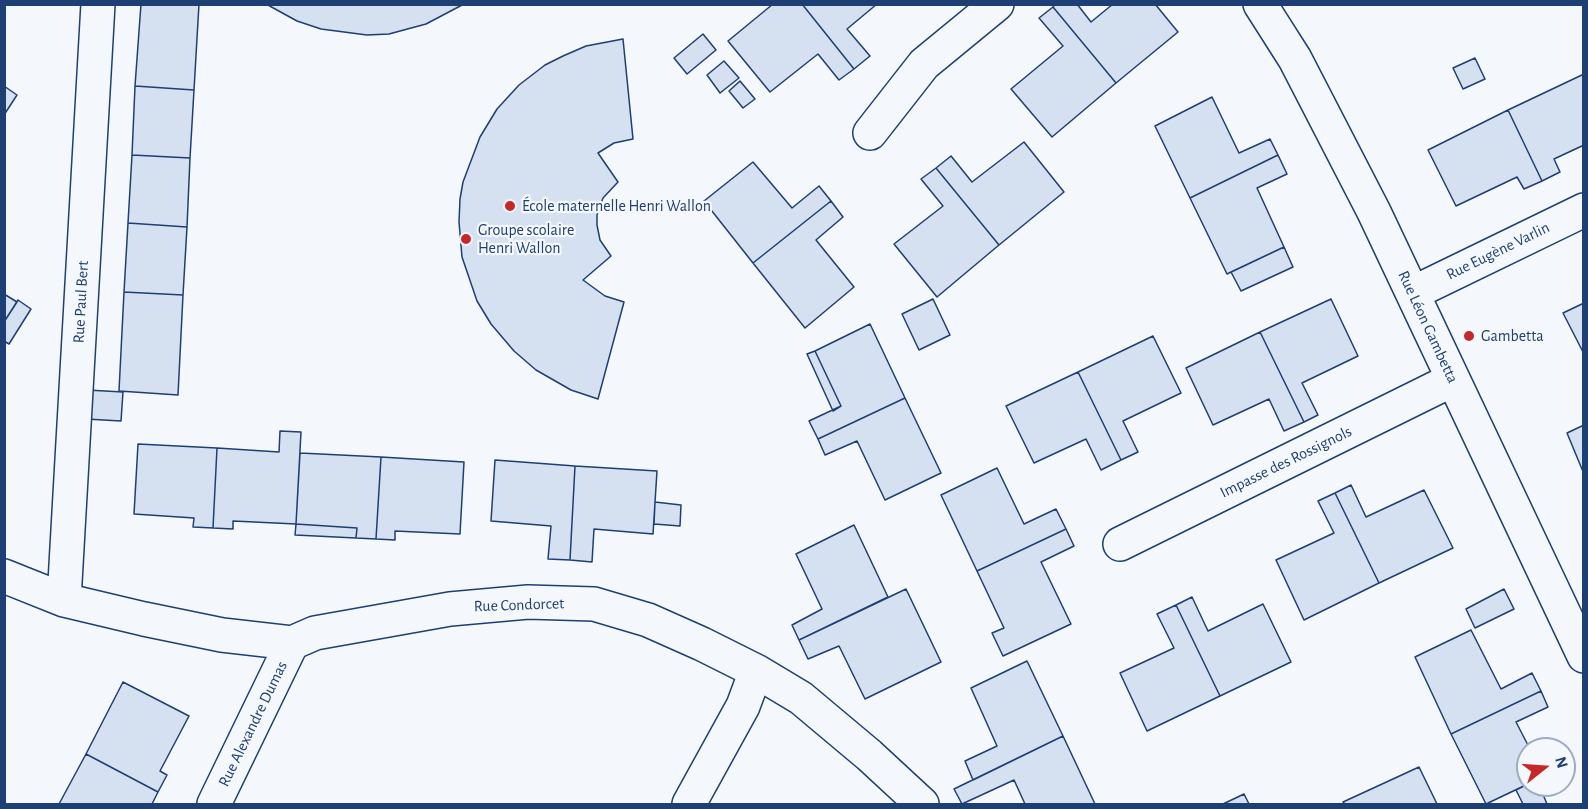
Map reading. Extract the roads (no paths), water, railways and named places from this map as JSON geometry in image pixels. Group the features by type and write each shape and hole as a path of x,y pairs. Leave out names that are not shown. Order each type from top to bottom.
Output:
{"street":[{"name":"Rue Paul Bert","path":"64,600 98,4"},
{"path":"870,133 924,64 997,4"},
{"name":"Rue Léon Gambetta","path":"1260,4 1295,59 1374,212 1584,656"},
{"name":"Rue Eugène Varlin","path":"1413,293 1584,210"},
{"name":"Impasse des Rossignols","path":"1120,544 1452,380"},
{"name":"Rue Condorcet","path":"4,576 64,600 222,635 292,643 315,633 450,609 528,602 594,604 648,620 702,644 756,671 801,698 922,804"},
{"name":"Rue Alexandre Dumas","path":"214,804 292,643"},
{"path":"689,804 743,706 756,671"}],"place":[{"name":"École maternelle Henri Wallon","path":"510,206"},
{"name":"Groupe scolaire Henri Wallon","path":"466,239"},
{"name":"Gambetta","path":"1469,336"}]}
